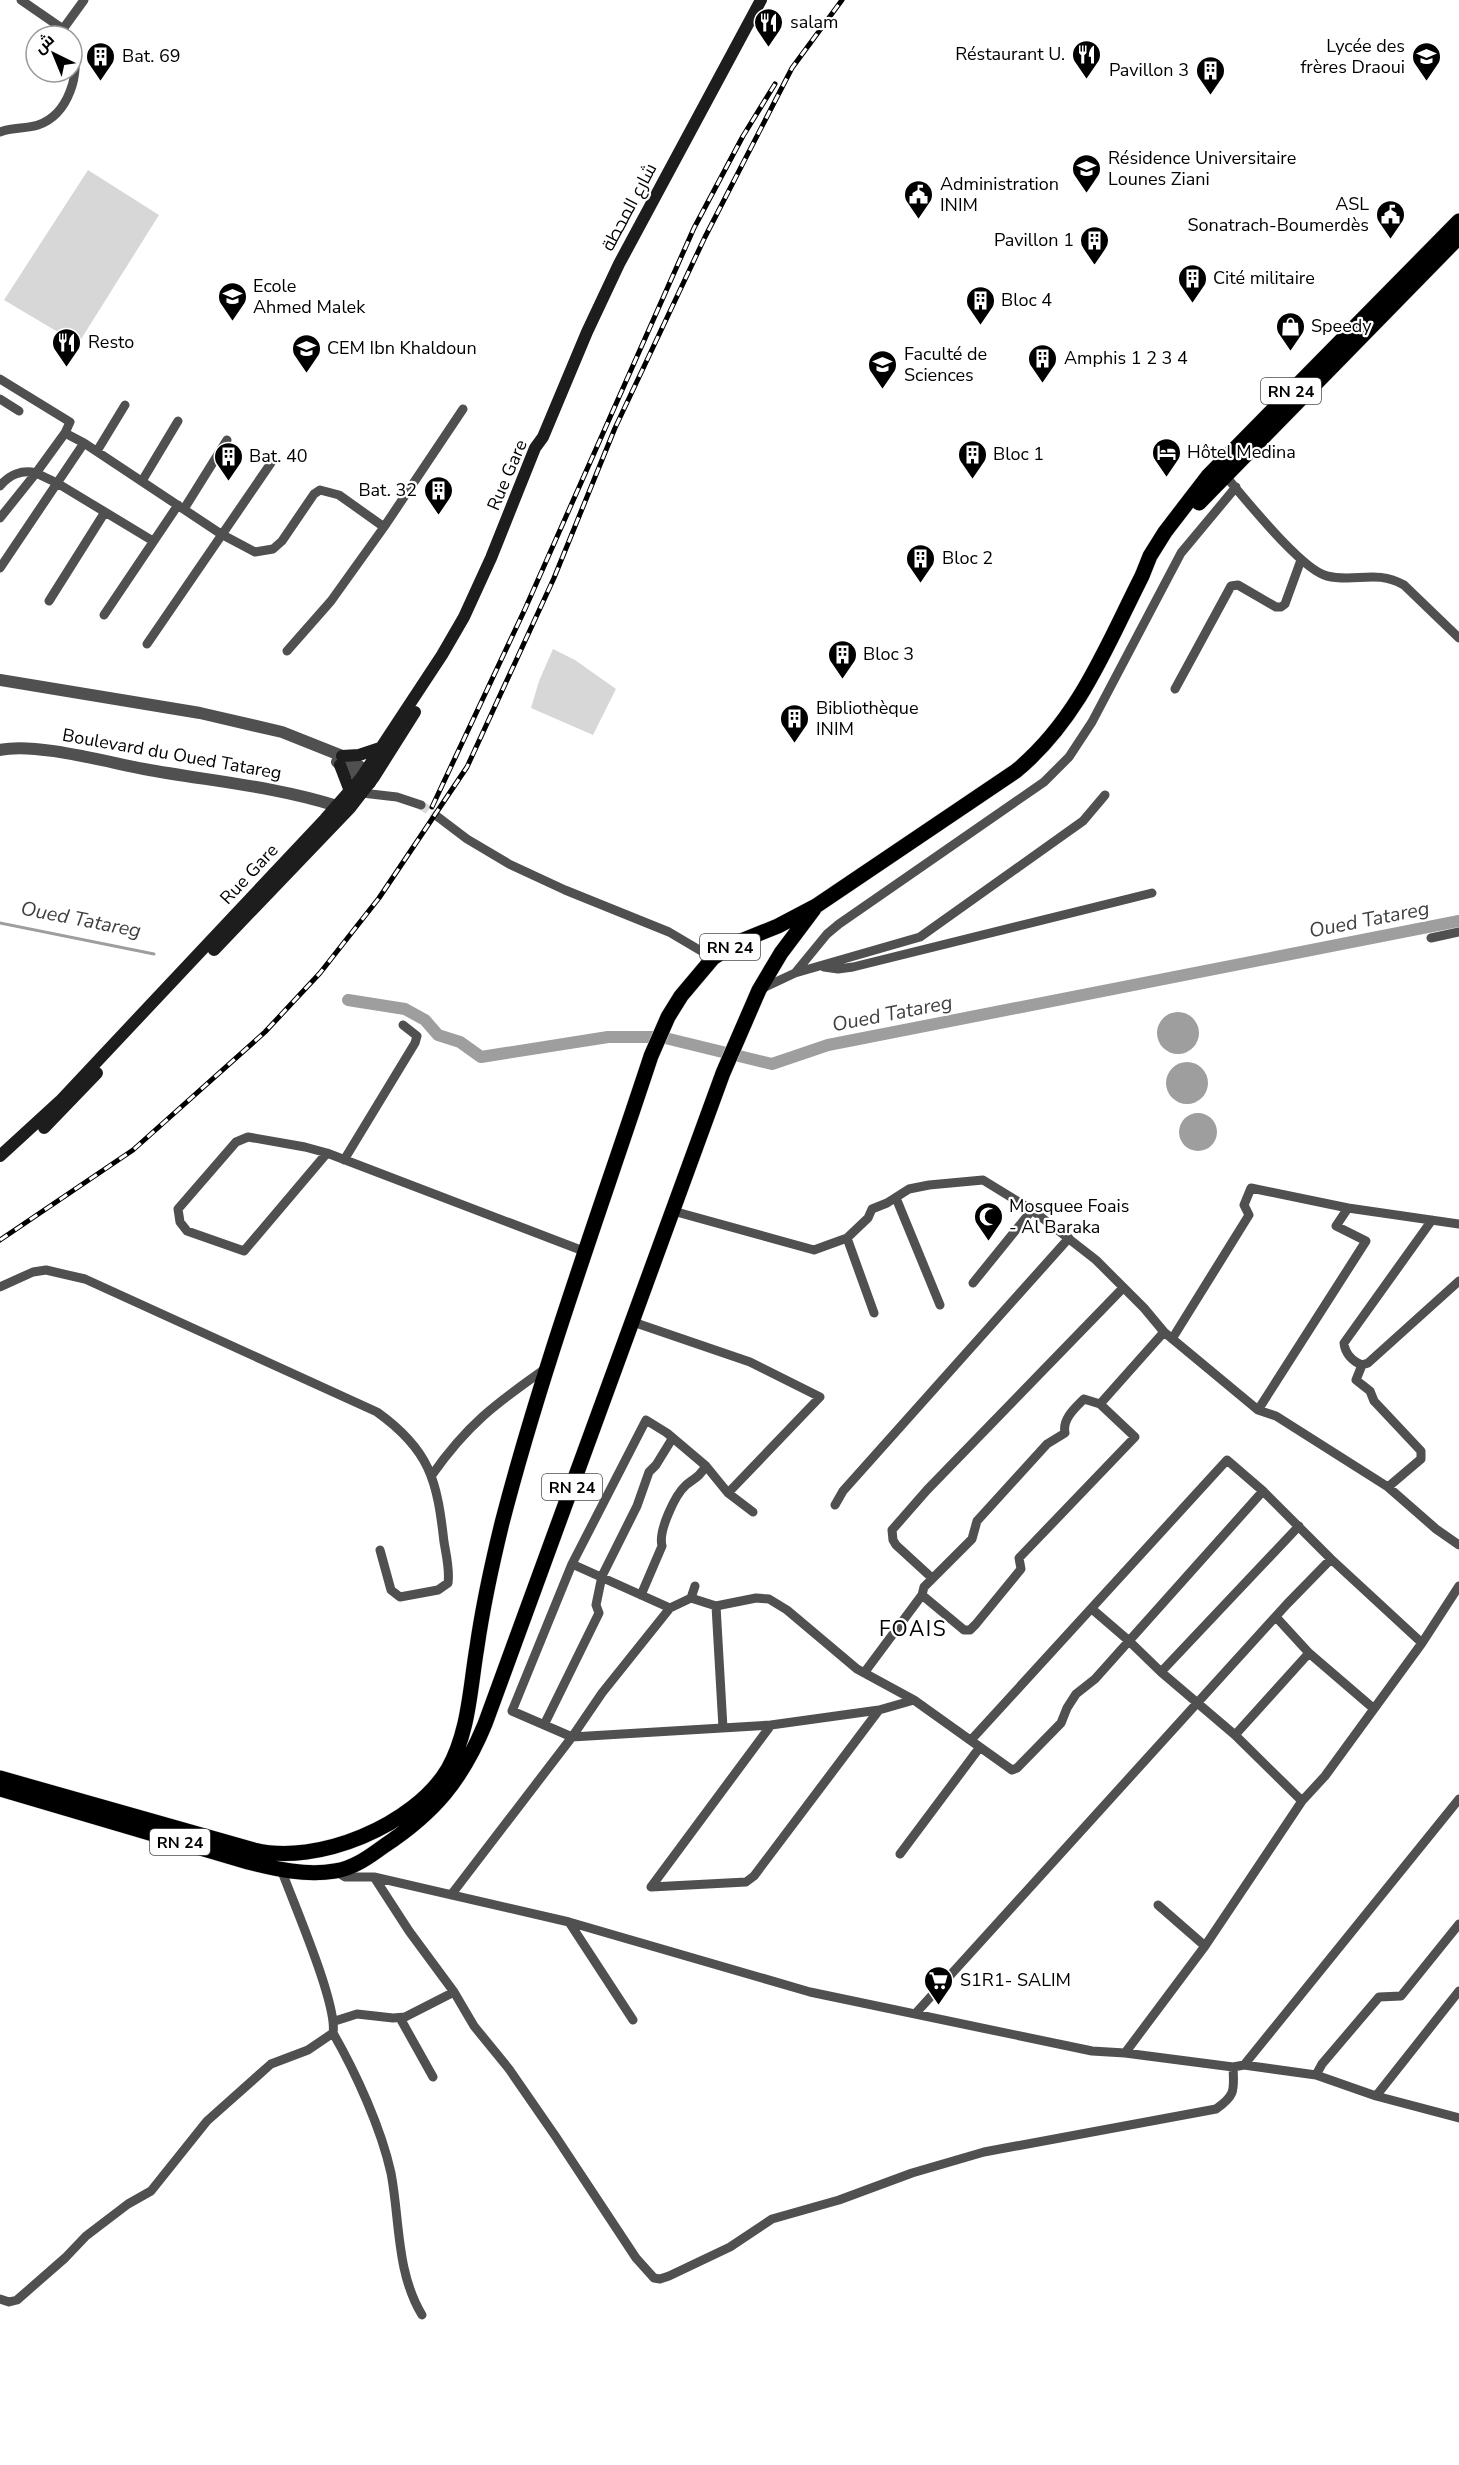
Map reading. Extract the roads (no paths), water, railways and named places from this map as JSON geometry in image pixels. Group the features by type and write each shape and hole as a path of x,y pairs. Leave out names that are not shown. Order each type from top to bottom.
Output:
{"main road":[{"name":"شارع المحطة","path":"543,437 587,332 619,264 761,0"},
{"name":"RN 24","path":"0,1778 265,1853 301,1855 352,1839 396,1820 417,1804 437,1784 457,1751 468,1711 491,1567 548,1367 651,1056 668,1017 689,984 713,958 736,943 778,926 816,906 1016,771 1046,745 1071,713 1084,691 1142,576 1156,561 1221,471 1459,221"},
{"name":"RN 24","path":"1221,471 1459,237"},
{"name":"Rue Gare","path":"0,1156 60,1101 330,821 337,806 364,782 383,747 464,617 491,558 535,448 543,437"},
{"name":"Rue Gare","path":"0,1166 65,1107 364,782 476,608 525,495 542,451 543,437"},
{"path":"341,760 383,747"},
{"path":"341,760 364,782"},
{"name":"RN 24","path":"0,1789 281,1869 311,1872 335,1871 362,1861 426,1815 455,1782 476,1746 723,1073 749,1010 781,953 816,906"},
{"path":"352,1839 359,1849 362,1861"},
{"path":"330,1847 330,1862 335,1871"}],"street":[{"path":"21,0 53,24"},
{"path":"38,12 40,0"},
{"path":"70,24 84,0"},
{"path":"0,132 37,126 50,119 61,108 71,84"},
{"path":"0,379 70,422 65,433 36,473 0,518"},
{"path":"0,399 19,411"},
{"path":"97,451 125,405"},
{"path":"287,651 331,601 463,409"},
{"path":"142,481 178,421"},
{"path":"65,433 97,451 221,534 255,552 273,549 282,541 314,494 320,490 339,495 384,527"},
{"path":"104,615 153,541 181,507 227,440"},
{"path":"0,568 84,443"},
{"path":"147,644 271,463"},
{"path":"1221,471 1309,568 1329,577 1375,576 1395,580 1404,585 1459,638"},
{"path":"0,486 19,472 36,473 57,483 153,541"},
{"path":"795,973 827,934 839,924 1044,782 1069,757 1092,722 1181,553 1236,487"},
{"path":"49,601 105,512"},
{"path":"1175,689 1232,586 1238,585 1276,607 1281,607 1285,604 1301,560"},
{"path":"0,680 210,715 282,732 341,760 355,761 364,782 421,805"},
{"name":"Boulevard du Oued Tatareg","path":"0,750 24,747 279,790 337,806"},
{"path":"759,990 795,973 920,937 1083,821 1105,795"},
{"path":"438,816 467,839 509,864 565,890 669,932 713,958"},
{"path":"819,967 838,969 853,967 1152,893"},
{"path":"1431,938 1459,932"},
{"path":"344,1160 415,1043 417,1036 403,1025"},
{"path":"327,1153 244,1251 187,1231 180,1222 178,1209 236,1142 248,1137 305,1146 327,1153 586,1252"},
{"path":"674,1211 814,1250 847,1238 868,1218 872,1209 909,1189 983,1180 1032,1210 1096,1260 1144,1308 1168,1336 1258,1410 1276,1416 1388,1487 1436,1529 1459,1545"},
{"path":"1100,1404 1168,1336 1249,1215 1244,1205 1251,1188 1348,1208 1459,1224"},
{"path":"896,1198 940,1305"},
{"path":"1258,1410 1366,1241 1336,1226 1348,1208"},
{"path":"973,1283 1032,1210"},
{"path":"1362,1365 1348,1355 1344,1342 1432,1220"},
{"path":"847,1238 874,1313"},
{"path":"835,1505 851,1483 1069,1238"},
{"path":"0,1287 33,1272 46,1270 85,1279 377,1412 398,1426 412,1441 432,1475 439,1499 449,1579 446,1586 404,1598 396,1596 391,1590 380,1550"},
{"path":"1388,1487 1421,1459 1421,1452 1374,1401 1370,1391 1356,1380 1362,1365 1368,1363 1459,1281"},
{"path":"932,1578 896,1545 892,1530 927,1490 1123,1288"},
{"path":"633,1322 750,1362 820,1397 728,1493"},
{"path":"432,1475 452,1446 478,1418 548,1367"},
{"path":"864,1673 922,1595 924,1587 972,1539 977,1521 1047,1444 1065,1433 1065,1423 1084,1399 1100,1404 1135,1437 1019,1558 1021,1569 970,1630 964,1630 922,1595"},
{"path":"753,1512 728,1493 706,1466 672,1439 667,1432 646,1420 572,1564 512,1711 572,1737 771,1725 879,1710 914,1700"},
{"path":"544,1725 599,1613 596,1605 602,1576 637,1506 649,1472 672,1439"},
{"path":"972,1740 1227,1460 1263,1491 1331,1559 1422,1643"},
{"path":"641,1594 662,1546 660,1537 672,1509 685,1486 698,1479 706,1466"},
{"path":"451,1895 572,1737 602,1693 670,1608 691,1598 716,1606 756,1598 769,1599 787,1610 864,1673 914,1700 1009,1769 1017,1768 1061,1723 1076,1694 1095,1679 1263,1491"},
{"path":"1161,1672 1299,1526"},
{"path":"915,2014 1331,1559"},
{"path":"572,1564 670,1608"},
{"path":"691,1598 695,1586"},
{"path":"1125,2053 1205,1946 1302,1801 1324,1776 1422,1643 1459,1586"},
{"path":"716,1606 723,1728"},
{"path":"1092,1609 1235,1735 1302,1801"},
{"path":"1276,1617 1309,1653 1373,1708"},
{"path":"1235,1735 1309,1653"},
{"path":"771,1725 651,1887 746,1882 754,1876 879,1710"},
{"path":"900,1854 980,1747"},
{"path":"1244,2066 1459,1799"},
{"path":"281,1869 322,1979 335,2021 333,2033 367,2103 390,2171 406,2281 422,2315"},
{"path":"335,1871 345,1877 374,1877 569,1922 810,1992 1092,2051 1316,2075 1376,2096 1459,2118"},
{"path":"374,1877 409,1931 454,1992 474,2026 516,2079 636,2258 648,2274 660,2279 730,2247 772,2219 839,2200 984,2151 1216,2109 1229,2100 1234,2091 1233,2067"},
{"path":"1158,1905 1205,1946"},
{"path":"569,1922 633,2020"},
{"path":"1316,2075 1322,2064 1379,1997 1401,1996 1459,1924"},
{"path":"1376,2096 1459,1991"},
{"path":"335,2021 357,2014 400,2018 454,1992"},
{"path":"400,2018 433,2077"},
{"path":"0,2299 9,2302 17,2300 58,2265 86,2236 128,2204 151,2191 207,2121 271,2064 308,2050 333,2033"}],"waterway":[{"name":"Oued Tatareg","path":"348,1000 405,1009 425,1020 438,1035 460,1042 481,1057 608,1037 661,1037 772,1064 828,1045 1459,921"},
{"name":"Oued Tatareg","path":"0,923 154,954"}],"tunnel":[{"path":"421,805 438,817"}],"railway":[{"path":"0,1240 133,1150 265,1032 320,973 379,898 467,767 554,578 615,428 705,237 792,68 842,0"},
{"path":"432,807 525,609 694,228 743,136 775,84"}],"place":[{"name":"salam","path":"769,48"},
{"name":"Réstaurant U.","path":"1086,80"},
{"name":"Bat. 69","path":"101,82"},
{"name":"Lycée des frères Draoui","path":"1426,82"},
{"name":"Pavillon 3","path":"1210,96"},
{"name":"Résidence Universitaire Lounes Ziani","path":"1087,194"},
{"name":"Administration INIM","path":"919,220"},
{"name":"ASL Sonatrach-Boumerdès","path":"1390,240"},
{"name":"Pavillon 1","path":"1095,266"},
{"name":"Cité militaire","path":"1192,304"},
{"name":"Ecole Ahmed Malek","path":"232,322"},
{"name":"Bloc 4","path":"980,326"},
{"name":"Speedy","path":"1290,352"},
{"name":"Resto","path":"67,368"},
{"name":"CEM Ibn Khaldoun","path":"306,374"},
{"name":"Amphis 1 2 3 4","path":"1043,384"},
{"name":"Faculté de Sciences","path":"883,390"},
{"name":"Hôtel Medina","path":"1166,478"},
{"name":"Bloc 1","path":"972,480"},
{"name":"Bat. 40","path":"228,482"},
{"name":"Bat. 32","path":"438,516"},
{"name":"Bloc 2","path":"921,584"},
{"name":"Bloc 3","path":"842,680"},
{"name":"Bibliothèque INIM","path":"795,744"},
{"name":"Mosquee Foais - Al Baraka","path":"988,1242"},
{"name":"S1R1- SALIM","path":"939,2006"}],"district":[{"name":"FOAIS","path":"913,1629"}]}
